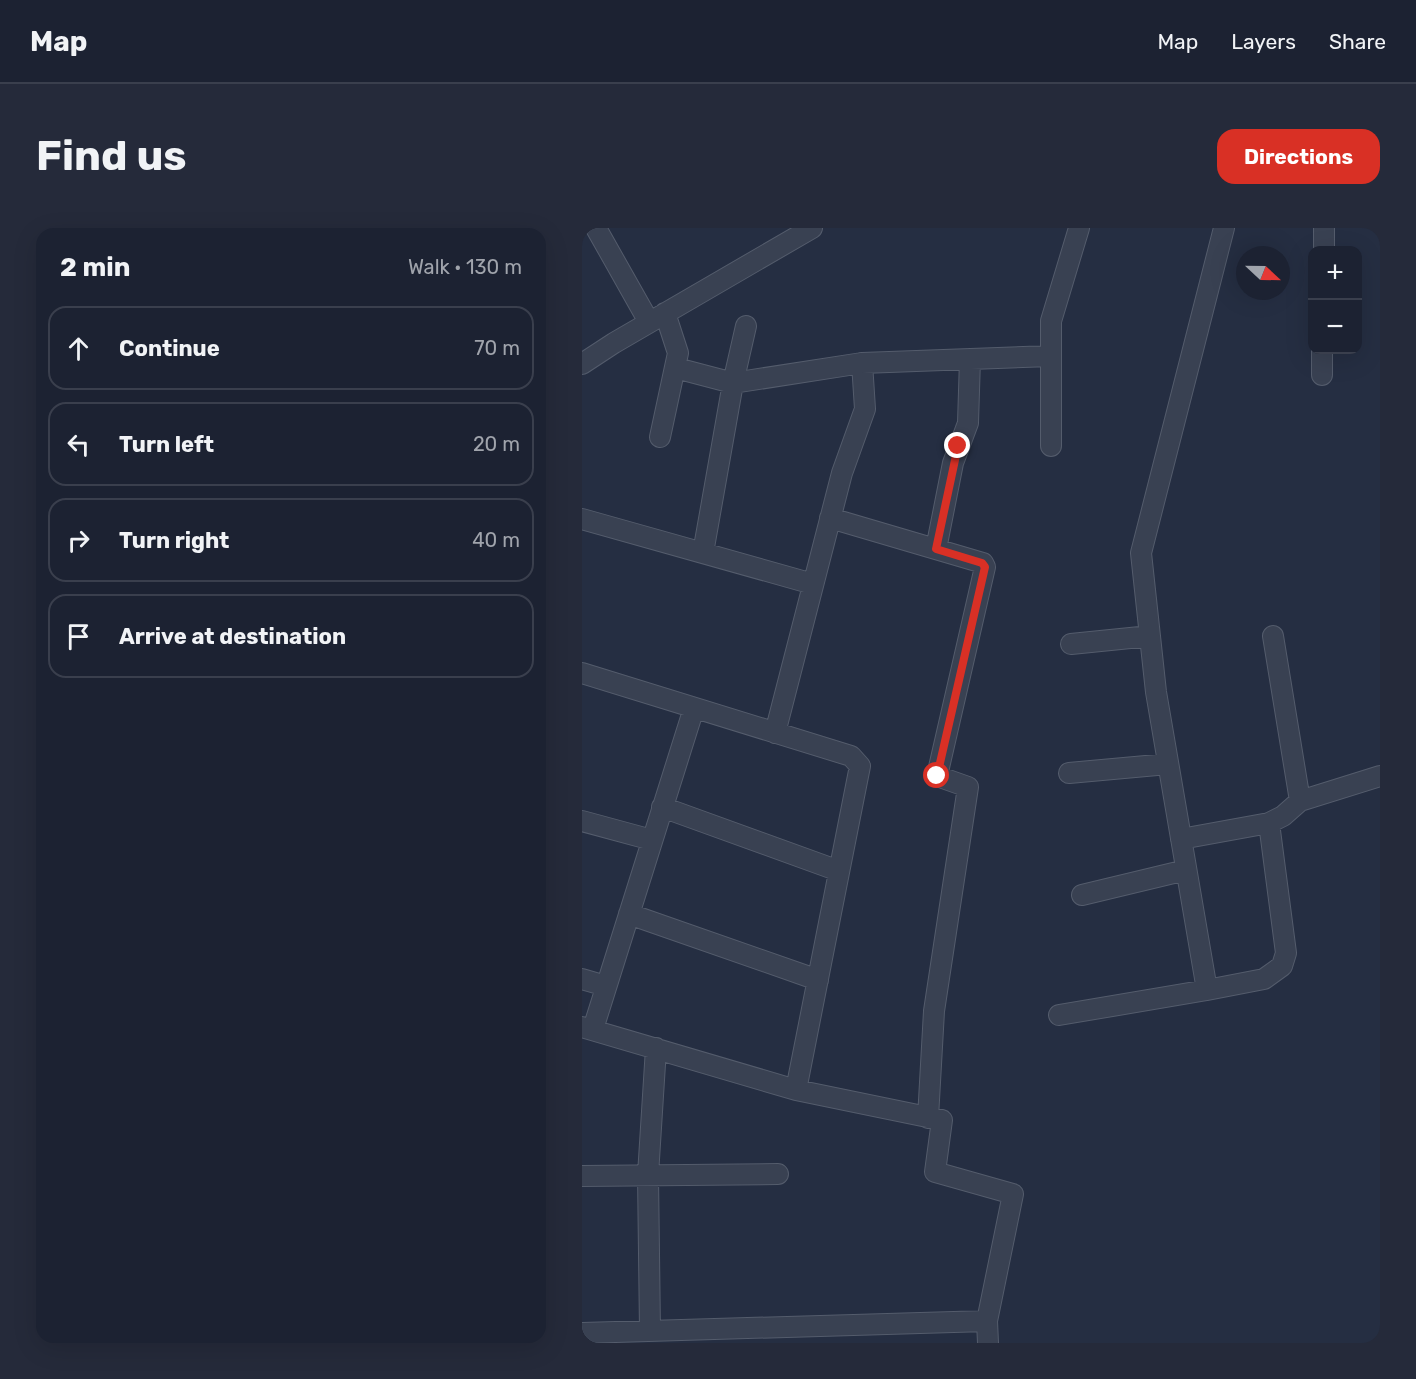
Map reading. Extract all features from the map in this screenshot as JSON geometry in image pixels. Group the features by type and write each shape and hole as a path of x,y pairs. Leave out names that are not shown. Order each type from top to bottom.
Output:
{"street":[{"path":"596,228 657,317 678,353 660,436"},
{"path":"582,364 657,317 812,228"},
{"path":"1051,446 1051,321 1078,228"},
{"path":"1207,990 1168,764 1141,553 1224,228"},
{"path":"1324,228 1324,246"},
{"path":"703,553 733,383 746,326"},
{"path":"1322,354 1322,375"},
{"path":"676,368 733,383 862,363 1051,356"},
{"path":"936,549 953,463 968,423 970,359"},
{"path":"775,733 842,473 865,409 862,363"},
{"path":"830,518 982,563 985,567 937,776 968,787 934,1011 928,1118"},
{"path":"582,519 813,584"},
{"path":"1071,644 1150,636"},
{"path":"1273,636 1300,801"},
{"path":"582,673 851,756 857,760 860,766 796,1090"},
{"path":"694,708 606,986 588,1028 796,1090 942,1120 935,1172 1013,1194 987,1321 988,1343"},
{"path":"1069,773 1168,764"},
{"path":"1181,839 1269,823 1282,816 1300,801 1380,777"},
{"path":"662,807 839,871"},
{"path":"582,820 652,840"},
{"path":"1059,1015 1264,979 1282,966 1286,953 1269,823"},
{"path":"1082,895 1186,870"},
{"path":"629,914 818,980"},
{"path":"582,979 606,986"},
{"path":"650,1331 648,1175 656,1048"},
{"path":"582,1176 778,1174"},
{"path":"582,1333 987,1321"}],"route":[{"path":"937,776 985,567 982,563 936,549 958,446"}]}
